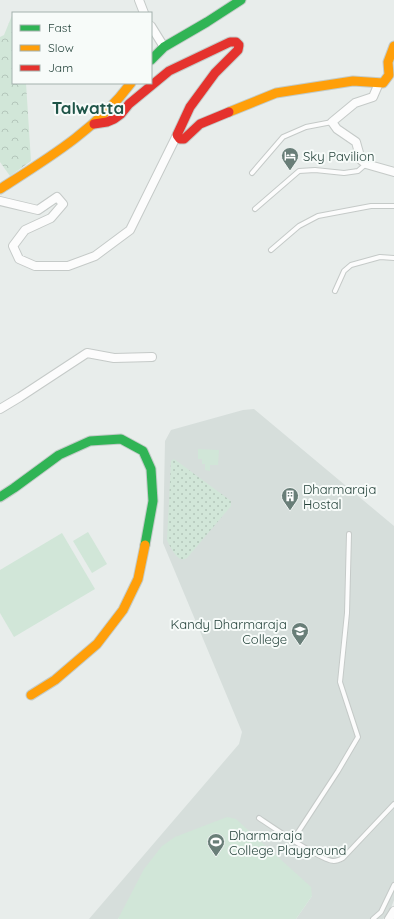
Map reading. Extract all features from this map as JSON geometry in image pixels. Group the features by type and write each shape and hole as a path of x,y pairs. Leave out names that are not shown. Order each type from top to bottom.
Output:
{"main road":[{"path":"152,59 164,47 241,0"},
{"path":"94,124 114,119 121,114 129,104 169,71 230,42 236,42 239,45 238,50 215,74 190,107 178,135 180,139 184,140 200,124 276,93 353,81 383,83 390,75 388,62 394,46"},
{"path":"0,189 43,163 94,124 112,106 130,84"},
{"path":"0,496 14,488 59,455 90,441 121,439 143,451 151,469 153,501 138,579 123,610 97,644 55,680 31,695"}],"street":[{"path":"139,0 144,12"},
{"path":"152,28 164,47"},
{"path":"379,83 373,97 355,103 332,122 336,129 356,142 362,160 366,164 394,172"},
{"path":"0,201 38,210 57,197 63,204 51,218 25,230 13,246 19,259 35,266 68,266 95,256 130,230 178,135"},
{"path":"0,409 87,353 114,358 152,357"},
{"path":"389,919 394,911"}],"lane":[{"path":"252,173 283,137 306,127 332,122"},
{"path":"255,209 299,171 315,170 344,173 358,171 366,164"},
{"path":"271,250 299,226 318,216 371,206 394,206"},
{"path":"335,291 344,271 351,265 380,257 394,258"},
{"path":"293,840 338,771 358,737 340,682 347,613 349,534"},
{"path":"259,818 323,858 334,861 343,858 394,804"},
{"path":"373,919 381,912 394,885"}],"shaded area":[{"name":"Kandy Dharmaraja College","path":"254,409 394,526 394,900 389,913 383,919 296,919 312,896 118,919 89,919 239,744 242,732 163,543 165,441 171,430 243,410"}],"green space":[{"path":"12,15 12,84 26,84 31,161 10,176 0,162 0,37 4,35"},
{"path":"198,449 219,450 218,465 210,465 210,471 205,470 205,464 202,464 202,459 198,459"},
{"path":"174,459 231,501 231,506 187,558 183,559 179,558 175,554 167,540 171,461"},
{"path":"88,532 107,564 92,573 73,541"},
{"path":"62,533 95,589 14,637 0,613 0,570"},
{"name":"Dharmaraja College Playground","path":"227,817 236,819 311,887 312,896 296,919 118,919 144,869 162,846 175,837"}],"traffic: fast":[{"path":"152,59 164,47 241,0"},
{"path":"0,497 59,455 90,441 121,439 143,451 151,469 153,501 145,545"}],"traffic: slow":[{"path":"229,112 276,93 353,81 383,83 389,75 388,62 394,46"},
{"path":"0,189 36,166 87,129 118,100 130,84"},
{"path":"31,695 55,680 97,644 123,610 138,579 145,545"}],"traffic: jam":[{"path":"94,124 107,122 114,119 121,114 129,104 169,71 230,42 236,42 239,45 238,50 215,73 190,107 177,135 180,139 184,139 200,124 229,112"}],"place":[{"name":"Sky Pavilion","path":"290,171"},
{"name":"Dharmaraja Hostal","path":"290,511"},
{"name":"Kandy Dharmaraja College","path":"300,646"},
{"name":"Dharmaraja College Playground","path":"216,857"}],"district":[{"name":"Talwatta","path":"88,108"}]}
